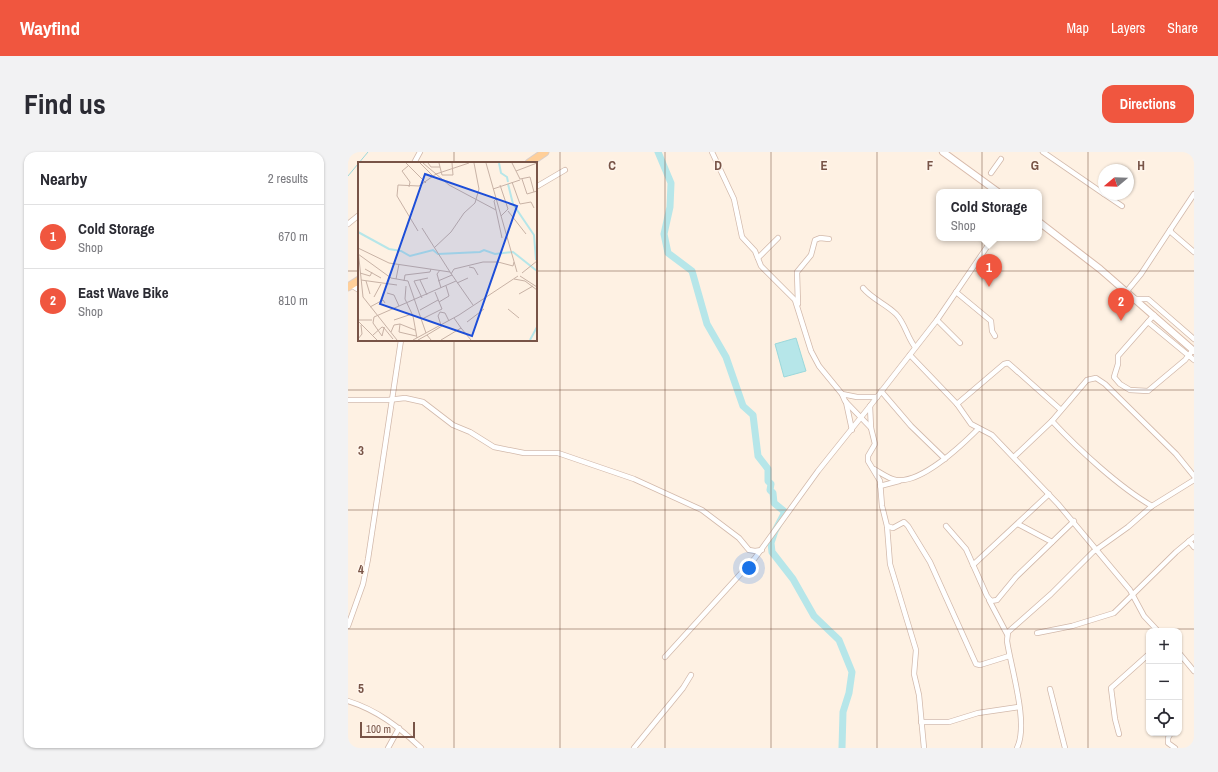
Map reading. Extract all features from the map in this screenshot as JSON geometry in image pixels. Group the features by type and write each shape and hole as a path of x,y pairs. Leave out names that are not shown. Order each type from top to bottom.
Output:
{"main road":[{"path":"530,162 545,152"},
{"path":"942,152 994,189"},
{"path":"1042,224 1079,251 1127,291 1194,351"}],"street":[{"path":"415,162 420,152"},
{"path":"712,152 734,199 742,237 758,258 761,266 798,305"},
{"path":"1043,152 1098,190"},
{"path":"990,173 1000,159"},
{"path":"537,186 565,170"},
{"path":"1127,291 1141,274 1194,194"},
{"path":"1113,200 1122,206"},
{"path":"348,224 358,216"},
{"path":"1170,230 1194,252"},
{"path":"758,258 778,238"},
{"path":"829,239 820,238 815,240 811,255 797,272 798,305 815,360 846,401 861,419 871,428"},
{"path":"665,658 762,550 818,471 852,431 881,391 937,320 991,241"},
{"path":"863,288 868,294 897,315 906,335 915,347"},
{"path":"956,292 991,321 992,331 995,336"},
{"path":"1135,299 1148,299 1194,339"},
{"path":"1154,315 1118,356 1118,364 1114,377 1120,384 1136,391 1148,391 1194,351"},
{"path":"937,320 960,343"},
{"path":"1148,322 1194,360"},
{"path":"348,626 363,584 401,341"},
{"path":"910,355 957,404 971,424 978,429 992,434 1074,521 1133,595 1144,616 1155,628"},
{"path":"957,404 1004,364 1008,363 1061,410"},
{"path":"1014,457 1052,420 1087,380 1096,378 1105,384 1171,449 1194,476"},
{"path":"881,391 911,426 945,459"},
{"path":"842,394 857,397 877,397"},
{"path":"348,400 414,399 423,402 453,425 470,432 494,447 524,453 558,453 634,479 702,510 739,538 750,550 755,552 762,550"},
{"path":"846,401 852,431"},
{"path":"870,406 871,428 876,444 868,458 878,476 882,506 887,526 890,564 916,650 914,669 924,748"},
{"path":"1052,420 1065,435 1127,489 1152,506"},
{"path":"880,486 908,479 928,470 945,459 978,429"},
{"path":"872,467 892,479 900,480"},
{"path":"1007,634 1097,550 1128,527 1152,506 1194,480"},
{"path":"973,564 1049,494"},
{"path":"989,600 997,600 1016,577 1074,521"},
{"path":"887,526 894,528 904,522 908,526 930,562 976,664 980,665 1009,656"},
{"path":"1018,524 1052,542"},
{"path":"946,526 966,549 989,600 1007,634 1009,656 1019,707 1021,735 1017,748"},
{"path":"1037,632 1106,617 1114,613 1194,537"},
{"path":"1189,541 1194,547"},
{"path":"1119,734 1115,719 1112,688 1146,657"},
{"path":"1182,657 1194,671"},
{"path":"634,748 679,694 691,675"},
{"path":"1050,689 1065,748"},
{"path":"348,701 370,709 399,728 421,748"},
{"path":"921,722 949,722 978,714 1019,707"},
{"path":"388,748 399,728"},
{"path":"1170,736 1168,743 1174,748"}],"water":[{"path":"796,338 806,371 784,377 775,344"}],"waterway":[{"path":"360,162 368,152"},
{"path":"658,152 671,183 670,207 664,234 668,253 692,271 707,324 726,357 743,406 753,415 758,456 768,469 768,481 771,484 770,490 773,493 774,503 785,512 775,531 771,543 772,552 793,579 814,616 839,640 852,672 849,693 843,712 842,748"},
{"path":"348,176 358,164"}],"place":[{"name":"Cold Storage","path":"989,287"},
{"name":"East Wave Bike","path":"1121,321"}]}
